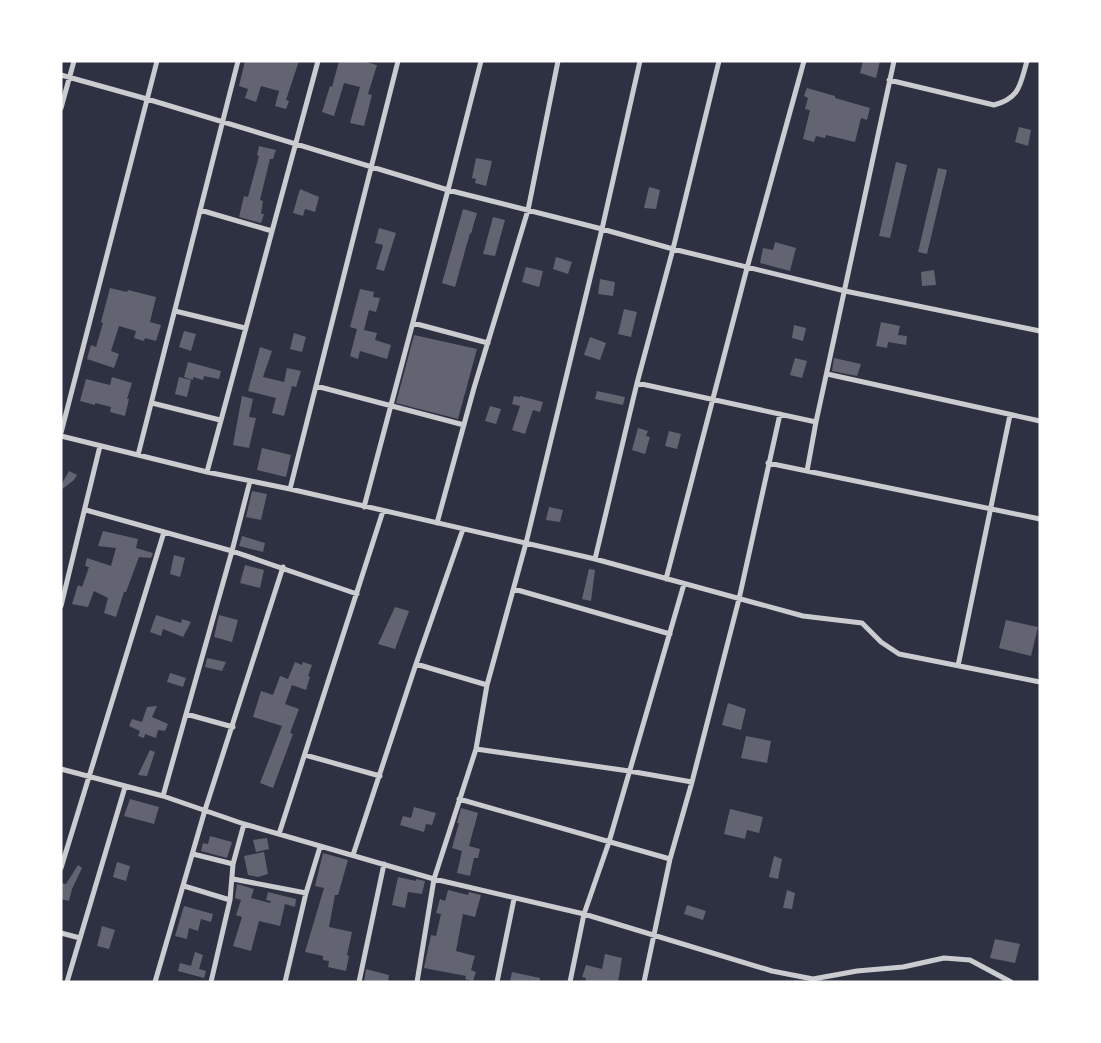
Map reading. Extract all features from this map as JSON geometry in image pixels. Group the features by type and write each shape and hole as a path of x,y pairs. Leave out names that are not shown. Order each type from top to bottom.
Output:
{"street":[{"path":"61,108 74,61"},
{"path":"157,61 61,434 100,446 207,472 290,489 595,559 803,616 862,623 881,642 900,654 1040,682"},
{"path":"138,455 238,61"},
{"path":"207,472 244,328 318,61"},
{"path":"290,489 398,61"},
{"path":"364,507 481,61"},
{"path":"437,523 528,210 558,61"},
{"path":"417,982 434,879 476,749 487,685 526,543 602,229 640,61"},
{"path":"595,559 637,383 720,61"},
{"path":"666,578 747,268 804,61"},
{"path":"807,471 894,61"},
{"path":"889,80 994,105 1006,102 1014,95 1027,61"},
{"path":"61,76 223,121 296,145 448,190 673,249 845,291 1040,331"},
{"path":"200,210 272,231"},
{"path":"175,310 244,328"},
{"path":"413,323 488,343"},
{"path":"827,374 1040,421"},
{"path":"637,383 816,422"},
{"path":"316,386 464,425"},
{"path":"152,403 220,420"},
{"path":"644,982 670,859 692,782 739,599 780,414"},
{"path":"958,666 1010,415"},
{"path":"61,606 86,510 100,446"},
{"path":"768,463 1040,519"},
{"path":"163,796 250,481"},
{"path":"86,510 232,551 357,594"},
{"path":"279,834 384,511"},
{"path":"353,855 463,529"},
{"path":"61,868 164,532"},
{"path":"155,982 194,854 205,810 283,567"},
{"path":"570,982 584,914 609,842 684,584"},
{"path":"514,589 670,634"},
{"path":"416,664 487,685"},
{"path":"186,714 232,728"},
{"path":"476,749 692,782"},
{"path":"305,755 380,776"},
{"path":"61,769 163,796 244,824 320,847 434,879 584,914 772,971 813,978 857,971 903,967 944,958 970,960 1011,982"},
{"path":"67,982 125,787"},
{"path":"459,798 670,859"},
{"path":"211,982 230,900 233,864 244,824"},
{"path":"285,982 306,893 320,847"},
{"path":"194,854 233,864"},
{"path":"359,982 384,864"},
{"path":"233,879 306,893"},
{"path":"184,886 230,900"},
{"path":"497,982 514,898"},
{"path":"61,933 80,938"}],"building":[{"path":"245,61 299,61 286,100 289,101 286,109 275,106 279,91 261,86 256,102 245,98 248,89 239,86"},
{"path":"339,61 362,61 377,65 368,94 372,95 364,126 350,123 360,87 344,83 334,116 322,112 330,86 332,87"},
{"path":"863,61 880,61 876,78 860,73"},
{"path":"807,88 870,108 867,120 861,118 855,142 826,135 825,138 816,136 814,142 803,139 810,110 805,109 808,98 804,96"},
{"path":"1019,127 1031,130 1028,146 1015,142"},
{"path":"259,146 276,150 273,159 270,159 260,200 263,201 261,214 264,214 261,223 239,217 244,196 248,197 259,156 257,155"},
{"path":"476,158 492,161 486,186 475,183 476,179 472,178"},
{"path":"896,162 907,165 890,238 879,236"},
{"path":"938,168 947,170 927,254 918,252"},
{"path":"649,187 660,190 656,209 644,208"},
{"path":"300,189 319,197 315,212 305,209 303,216 293,213"},
{"path":"463,209 477,213 455,287 442,283"},
{"path":"493,217 505,220 495,256 483,254"},
{"path":"379,228 396,233 384,271 376,269 383,245 375,243"},
{"path":"775,242 796,248 790,271 760,263 763,248 773,250"},
{"path":"556,257 572,262 568,274 553,269"},
{"path":"526,267 543,271 539,287 522,282"},
{"path":"934,270 936,285 922,286 921,272"},
{"path":"600,279 615,282 613,296 598,294"},
{"path":"110,288 156,297 150,322 161,325 156,341 145,338 144,341 134,338 136,331 119,326 111,351 119,354 114,368 87,359 91,345 96,347"},
{"path":"360,289 374,292 373,297 380,298 376,312 369,310 364,330 377,333 375,340 391,345 387,359 360,351 358,359 350,356 357,329 350,327"},
{"path":"624,309 637,312 631,337 618,334"},
{"path":"881,322 900,326 898,335 907,336 906,345 888,342 887,348 876,346"},
{"path":"794,325 806,328 803,341 792,338"},
{"path":"184,331 196,334 191,351 179,347"},
{"path":"294,333 306,337 302,352 290,349"},
{"path":"414,335 477,349 458,419 396,403"},
{"path":"590,337 606,343 600,360 584,355"},
{"path":"260,347 272,351 263,377 284,382 287,368 301,371 296,387 292,386 284,416 272,413 276,398 248,391"},
{"path":"795,358 807,361 802,378 790,375"},
{"path":"834,358 861,364 857,376 832,371"},
{"path":"188,362 221,371 219,379 204,376 203,380 193,377 193,380 184,377"},
{"path":"112,377 132,383 127,399 129,399 125,416 110,412 111,407 80,401 86,379 110,385"},
{"path":"179,377 191,380 187,397 175,394"},
{"path":"597,391 625,397 623,405 595,399"},
{"path":"242,396 253,399 249,417 256,418 249,448 233,445"},
{"path":"514,396 543,402 540,412 533,410 525,434 512,430 520,406 512,404"},
{"path":"490,406 501,409 496,424 485,421"},
{"path":"638,428 648,431 646,436 650,437 645,454 632,450"},
{"path":"669,431 681,434 677,449 665,446"},
{"path":"262,448 291,455 286,477 257,470"},
{"path":"69,471 77,475 74,480 61,490 61,485"},
{"path":"252,491 267,494 261,520 246,517"},
{"path":"549,507 563,510 560,522 546,520"},
{"path":"103,531 138,539 136,548 153,553 151,558 139,557 116,617 104,613 108,598 94,591 88,607 72,604 78,585 82,587 89,567 85,566 87,558 111,566 116,548 98,546"},
{"path":"242,536 265,543 263,552 239,546"},
{"path":"174,555 185,558 180,577 170,574"},
{"path":"245,565 264,570 260,588 240,583"},
{"path":"589,569 595,570 591,601 582,599"},
{"path":"395,607 409,611 395,649 378,644"},
{"path":"156,615 181,623 182,619 191,622 183,637 163,629 161,636 150,632"},
{"path":"219,615 238,620 232,642 214,637"},
{"path":"1006,620 1038,627 1031,656 999,648"},
{"path":"207,658 226,662 222,671 205,667"},
{"path":"295,662 302,665 303,662 312,665 308,676 310,677 306,690 292,685 285,704 299,709 290,733 293,734 273,788 260,783 282,726 253,717 261,691 273,695 280,676 288,679"},
{"path":"170,673 186,678 183,687 167,682"},
{"path":"728,703 746,709 741,730 722,725"},
{"path":"157,706 152,717 168,724 165,731 158,730 156,738 145,734 144,738 138,736 140,731 129,726 132,719 142,722 147,707"},
{"path":"746,736 771,741 767,763 741,758"},
{"path":"150,750 155,752 147,776 138,775"},
{"path":"130,799 159,807 154,824 124,816"},
{"path":"414,807 436,813 432,825 426,824 424,832 400,825 403,816 411,818"},
{"path":"461,808 478,813 469,846 480,849 478,858 474,858 470,876 457,873 462,851 452,848"},
{"path":"730,809 763,817 759,833 747,830 745,839 724,834"},
{"path":"210,836 232,842 227,858 201,851 203,843 208,844"},
{"path":"267,838 269,849 256,852 253,840"},
{"path":"264,852 268,874 258,877 248,875 244,856"},
{"path":"323,853 348,860 338,895 335,895 329,927 352,932 346,971 328,967 329,961 323,960 323,956 305,952 324,888 315,886"},
{"path":"774,856 782,859 778,879 769,877"},
{"path":"117,862 130,866 126,881 113,877"},
{"path":"78,865 82,868 72,889 69,901 61,899 61,883 66,884"},
{"path":"398,877 425,881 422,894 408,892 405,908 392,905"},
{"path":"237,884 254,889 251,898 270,903 271,901 266,900 268,892 296,899 295,907 285,904 280,926 259,921 251,951 233,946 242,917 236,915 241,900 235,898"},
{"path":"448,890 468,895 469,892 481,895 475,917 463,914 456,951 475,956 471,970 476,972 473,981 465,979 466,976 424,968 431,935 436,936 441,914 436,913 440,899 445,901"},
{"path":"787,890 795,893 792,909 783,908"},
{"path":"687,905 706,911 703,920 684,914"},
{"path":"184,906 213,914 211,922 201,919 198,931 189,928 187,939 175,936"},
{"path":"102,926 115,930 109,949 97,946"},
{"path":"995,939 1020,944 1015,963 990,958"},
{"path":"195,952 203,955 199,969 206,971 204,978 178,971 180,963 191,966"},
{"path":"605,954 622,958 618,982 585,982 586,978 582,977 586,965 602,969"},
{"path":"366,969 389,975 388,982 364,982"},
{"path":"512,972 540,978 540,982 510,982"}]}
